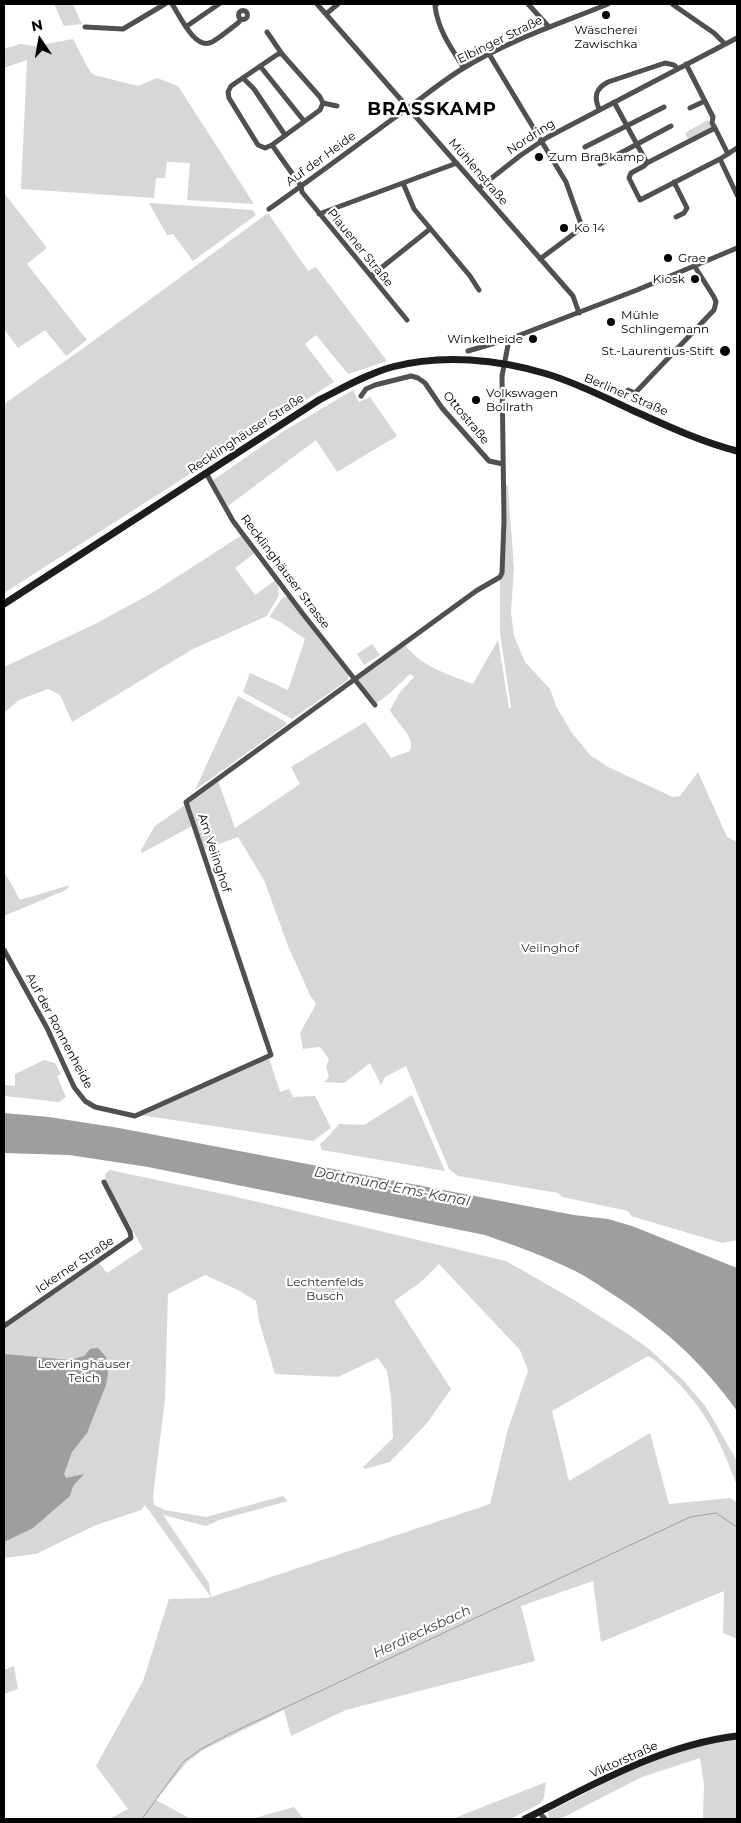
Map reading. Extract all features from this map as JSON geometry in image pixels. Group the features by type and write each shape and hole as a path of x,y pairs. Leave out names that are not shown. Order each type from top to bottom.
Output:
{"main road":[{"name":"Recklinghäuser Straße","path":"4,604 320,400 354,382 399,366 434,361 466,360 505,363"},
{"name":"Berliner Straße","path":"505,363 547,374 693,436 737,451"},
{"name":"Viktorstraße","path":"525,1819 636,1764 688,1745 737,1736"}],"street":[{"path":"85,27 123,29 166,4"},
{"path":"174,4 194,39 202,44 211,43 238,23 241,19 239,14 241,11 240,4"},
{"path":"186,26 219,4"},
{"name":"Mühlenstraße","path":"317,4 573,296 579,313"},
{"path":"326,14 338,4"},
{"path":"437,4 435,6 436,16 440,28 449,46 464,68"},
{"path":"528,4 549,27"},
{"name":"Elbinger Straße","path":"409,108 433,88 490,54 549,27 608,4"},
{"path":"672,4 714,33 725,44"},
{"path":"267,32 282,54 320,97 323,103 320,110 272,145 265,148 258,145 228,92 232,86 260,66 278,54 282,54"},
{"name":"Nordring","path":"479,188 540,142 599,109 737,38"},
{"path":"490,54 540,142 566,182 581,227 540,259"},
{"path":"599,109 595,100 596,94 601,86 608,82 665,63 674,64 678,69"},
{"path":"686,64 713,117 712,123 728,154"},
{"path":"260,66 304,121"},
{"path":"243,78 254,90 285,135"},
{"path":"690,108 705,101"},
{"path":"614,102 638,143 647,163"},
{"path":"323,103 337,106"},
{"path":"586,147 664,107"},
{"name":"Auf der Heide","path":"269,209 409,108"},
{"path":"600,164 671,126"},
{"path":"715,128 631,173 629,178 640,200 720,159 737,148"},
{"name":"Plauener Straße","path":"272,145 302,186 302,192 407,320"},
{"path":"720,159 737,196"},
{"path":"320,214 457,163"},
{"path":"674,182 686,208 684,213 676,217"},
{"path":"403,183 414,210 470,276 479,290"},
{"path":"371,276 430,229"},
{"path":"505,363 510,342 516,336 695,267 737,248"},
{"path":"628,390 635,393 714,310 716,302 714,297 695,267"},
{"path":"468,351 505,340 510,342"},
{"name":"Ottostraße","path":"502,573 504,521 502,376 505,363"},
{"name":"Ottostraße","path":"361,396 366,389 375,385 405,378 418,378 425,383 442,408 489,461 503,464"},
{"name":"Recklinghäuser Strasse","path":"206,473 233,521 353,679 356,680 375,705"},
{"name":"Am Veiinghof","path":"135,1116 271,1056 186,802 353,679 476,591 500,577 502,573"},
{"name":"Auf der Ronnenheide","path":"4,950 47,1028 79,1094 85,1101 95,1107 135,1116"},
{"name":"Ickerner Straße","path":"4,1326 130,1238 130,1232 104,1182"},
{"path":"539,1812 545,1819"}],"green space":[{"path":"54,4 73,4 82,24 64,26"},
{"path":"73,39 89,70 94,75 138,86 157,78 178,86 254,204 187,200 190,163 167,162 165,178 156,178 154,198 21,189 27,60 4,68 4,49 20,44 35,46"},
{"path":"708,120 712,127 688,139 685,133"},
{"path":"4,193 47,248 27,264 87,340 66,356 45,330 18,348 4,329"},
{"path":"149,203 253,210 256,215 193,261 173,234 167,235"},
{"path":"268,213 308,271 316,267 387,361 348,374 316,335 305,344 334,382 4,593 4,404"},
{"path":"353,390 359,402 370,397 397,436 337,472 316,440 228,506 213,480 284,431"},
{"name":"Veiinghof","path":"505,484 508,486 514,568 511,612 514,636 525,662 550,689 556,706 572,733 590,755 608,767 673,797 680,796 698,772 727,837 737,842 737,1240 722,1243 631,1216 628,1211 562,1197 558,1193 458,1176 449,1169 406,1066 385,1077 381,1085 370,1063 344,1083 324,1082 329,1077 326,1067 329,1059 320,1047 303,1049 300,1033 316,1004 288,946 264,880 238,837 203,850 188,803 218,781 235,828 300,784 291,767 365,722 391,758 410,751 411,745 408,735 390,710 400,692 414,677 410,674 376,704 357,678 405,645 427,664 473,684 498,640 509,708 511,707 500,633 500,577"},
{"path":"242,535 256,552 235,568 255,595 277,579 279,595 267,616 193,649 72,722 60,695 48,689 19,700 4,713 4,667 97,623 152,593"},
{"path":"283,597 288,597 348,675 348,680 292,719 243,692 250,673 288,690 305,639 279,621 269,617"},
{"path":"372,644 380,655 364,665 357,654"},
{"path":"238,696 287,724 195,790"},
{"path":"185,805 192,826 142,853 141,850 155,826"},
{"path":"4,871 20,900 70,885 66,890 4,916"},
{"path":"269,1058 280,1092 289,1089 293,1097 315,1096 331,1128 313,1141 140,1115"},
{"path":"44,1060 55,1063 61,1074 57,1076 66,1097 59,1102 4,1096 4,1085 15,1086 15,1074"},
{"path":"412,1095 445,1171 322,1150 320,1144 339,1124 364,1125"},
{"path":"110,1170 237,1197 506,1261 569,1297 649,1349 683,1380 706,1407 737,1461 737,1486 718,1439 702,1412 682,1387 648,1356 552,1411 569,1481 650,1433 669,1504 730,1498 737,1502 737,1639 723,1633 724,1591 601,1642 593,1581 521,1606 535,1661 346,1710 291,1736 284,1710 203,1750 187,1762 156,1800 191,1819 109,1819 128,1809 96,1766 143,1681 169,1599 211,1597 145,1505 141,1510 96,1525 36,1554 4,1558 4,1327 99,1263 107,1273 143,1249 105,1180 105,1174","holes":["439,1264 520,1350 528,1371 508,1429 490,1504 211,1597 209,1583 163,1515 206,1526 219,1520 288,1501 283,1496 206,1517 165,1510 154,1505 153,1496 165,1399 168,1294 205,1275 238,1290 256,1301 259,1321 275,1374 338,1377 378,1358 387,1371 391,1397 393,1438 363,1467 365,1469 390,1462 427,1423 451,1389 394,1301 421,1282"]},
{"path":"14,1666 18,1689 4,1694 4,1670"},
{"path":"737,1739 737,1819 703,1819 704,1784 700,1758 642,1777 560,1819 549,1819 548,1812 637,1767 700,1745"},
{"path":"546,1782 544,1797 541,1803 511,1819 452,1819"},
{"path":"294,1807 304,1819 251,1819"}],"water":[{"name":"Dortmund-Ems-Kanal","path":"4,1113 49,1117 119,1128 574,1215 608,1219 632,1226 737,1268 737,1411 709,1375 661,1329 625,1302 588,1278 543,1257 485,1235 148,1167 69,1155 4,1153"},
{"path":"98,1348 106,1357 108,1374 106,1385 87,1433 72,1452 64,1474 66,1478 84,1474 73,1486 70,1496 33,1528 4,1542 4,1354 70,1360 84,1356 90,1349"}],"waterway":[{"name":"Herdiecksbach","path":"142,1819 183,1762 201,1749 231,1733 690,1517 716,1513 737,1527"}],"place":[{"name":"Wäscherei Zawischka","path":"606,15"},
{"name":"Zum Braßkamp","path":"539,157"},
{"name":"Kö 14","path":"564,228"},
{"name":"Grae","path":"668,258"},
{"name":"Kiosk","path":"695,279"},
{"name":"Mühle Schlingemann","path":"611,322"},
{"name":"Winkelheide","path":"533,339"},
{"name":"St.-Laurentius-Stift","path":"725,351"},
{"name":"Volkswagen Bollrath","path":"476,400"}],"district":[{"name":"BRASSKAMP","path":"432,110"}],"park label":[{"name":"Lechtenfelds Busch","path":"325,1289"},
{"name":"Leveringhäuser Teich","path":"84,1371"}]}
